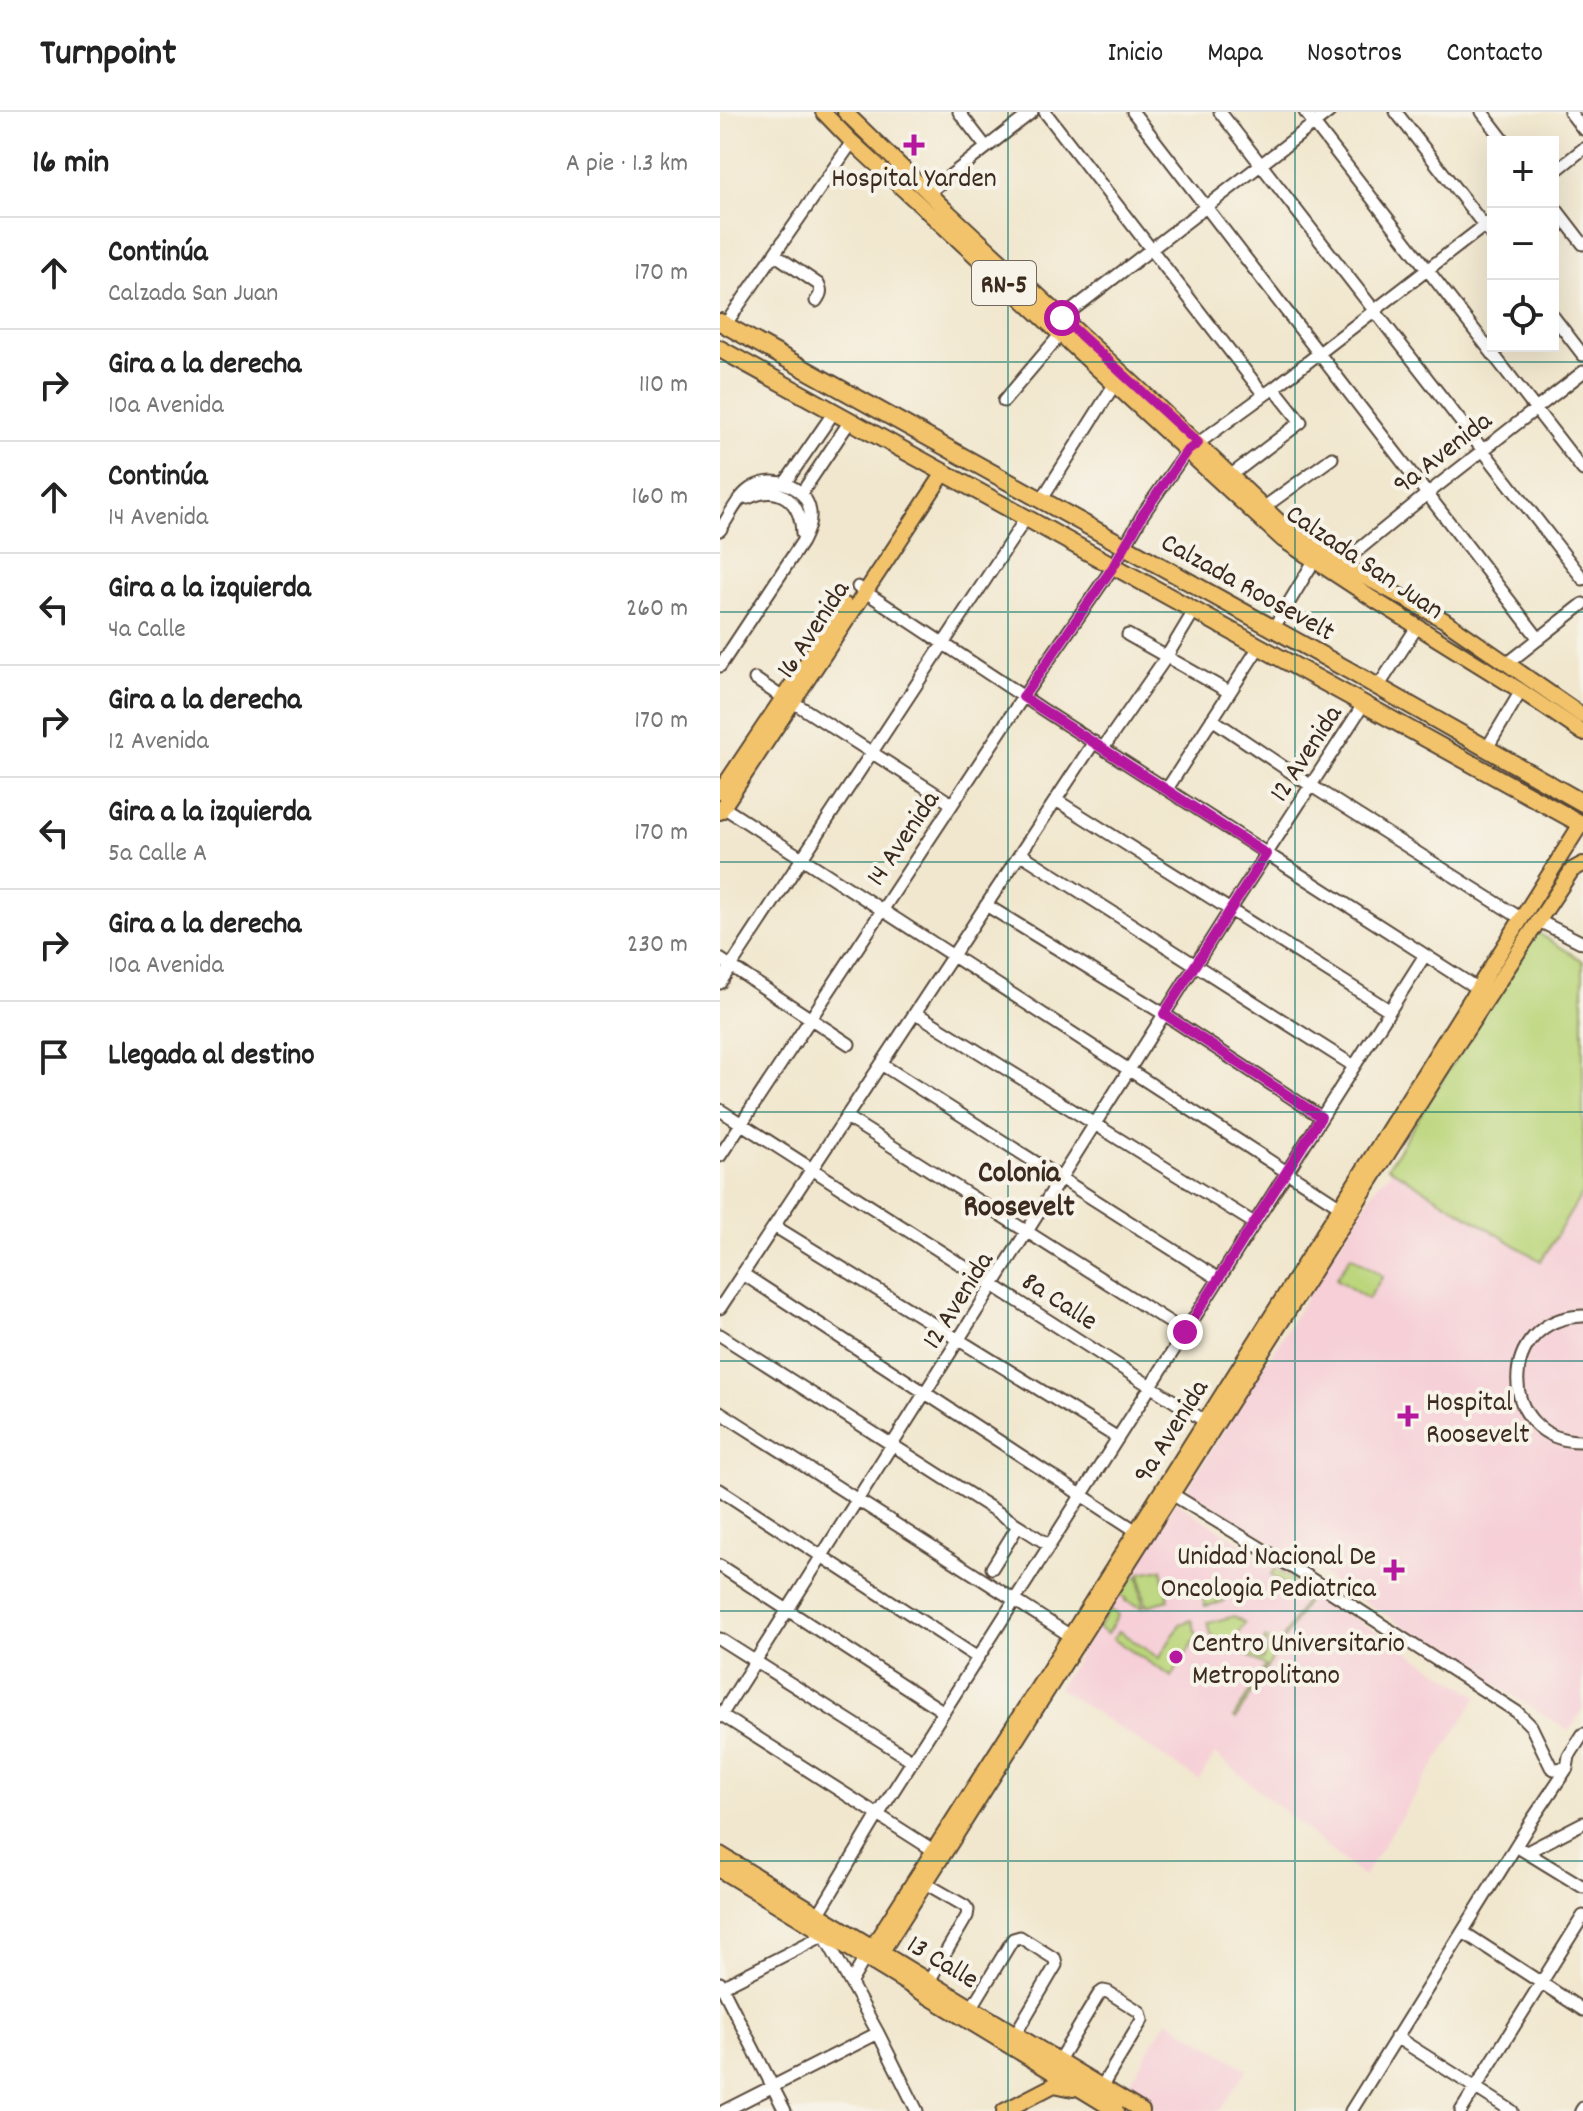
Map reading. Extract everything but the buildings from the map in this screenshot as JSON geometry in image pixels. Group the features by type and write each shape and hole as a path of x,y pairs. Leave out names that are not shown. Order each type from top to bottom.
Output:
{"highway":[{"name":"Calzada Roosevelt","path":"722,323 1581,800"},
{"name":"Calzada Roosevelt","path":"720,349 1582,824"}],"main road":[{"name":"Calzada San Juan","path":"823,112 1114,385 1230,476 1295,536 1417,627 1583,733"},
{"name":"Calzada San Juan","path":"845,112 1062,318 1283,540 1314,561 1444,620 1583,716"},
{"name":"16 Avenida","path":"721,804 940,471"},
{"name":"9a Avenida","path":"873,1955 925,1883 1074,1638 1530,920 1582,824"},
{"name":"9a Avenida","path":"1530,920 1572,870 1582,864"},
{"name":"9a Avenida","path":"873,1955 933,1850 1053,1673"},
{"name":"13 Calle","path":"720,1854 1116,2111"},
{"name":"13 Calle","path":"720,1870 824,1935 929,1981 1142,2111"},
{"path":"1004,2111 1054,2085 1083,2092"}],"street":[{"path":"959,112 986,147"},
{"path":"928,193 1032,112"},
{"path":"1045,112 1151,249 1269,391 1301,422 1230,476"},
{"path":"1133,112 1539,639"},
{"path":"1220,112 1583,579"},
{"path":"1305,112 1583,470"},
{"path":"1062,318 1329,112"},
{"path":"1396,112 1487,220"},
{"path":"1482,112 1500,136"},
{"path":"1570,112 1583,129"},
{"path":"722,323 852,142"},
{"path":"1559,168 1583,149"},
{"path":"1555,208 1583,244"},
{"name":"14 Avenida","path":"720,1156 1023,697 1113,567 1143,514 1192,448 1487,224"},
{"path":"774,254 818,284 821,294 816,301"},
{"path":"1559,324 1583,355"},
{"path":"1004,401 1060,335"},
{"name":"9a Avenida","path":"1339,570 1427,494 1583,372"},
{"path":"1042,499 1114,385"},
{"path":"785,483 842,416"},
{"path":"801,494 842,416"},
{"path":"1263,508 1332,458"},
{"path":"720,530 748,490 762,483 785,483 801,494 810,513 809,528 802,542 720,666"},
{"path":"738,503 771,491 786,496 796,506 802,521 802,542"},
{"path":"720,983 1026,518"},
{"path":"1273,629 1314,561"},
{"path":"862,590 1483,992"},
{"path":"1508,663 1583,604"},
{"path":"720,1308 1056,800 1167,656 1194,611"},
{"name":"12 Avenida","path":"1378,687 1417,627"},
{"path":"1128,635 1229,692"},
{"path":"1167,789 1259,647"},
{"path":"755,679 952,804"},
{"path":"1487,748 1521,691"},
{"name":"12 Avenida","path":"720,1715 1363,705"},
{"path":"1212,719 1310,785 1530,920 1583,943"},
{"path":"1056,800 1389,1010"},
{"path":"721,804 1345,1210"},
{"path":"1021,854 1354,1066"},
{"path":"986,905 1164,1014 1321,1117"},
{"path":"818,1915 878,1815 1425,955"},
{"path":"720,959 849,1044"},
{"path":"916,1013 1254,1223"},
{"path":"881,1064 1219,1279"},
{"name":"8a Calle","path":"720,1110 1210,1424"},
{"path":"846,1117 1185,1332"},
{"path":"774,1226 1118,1438"},
{"path":"743,1274 1140,1534"},
{"path":"1579,1316 1558,1320 1535,1335 1523,1352 1517,1381 1519,1396 1534,1422 1559,1438 1583,1441"},
{"path":"720,1335 1049,1545"},
{"path":"720,1412 1074,1638"},
{"path":"720,1490 978,1658"},
{"path":"1167,1491 1517,1712 1531,1726 1541,1745 1563,1763 1583,1764"},
{"path":"992,1568 1018,1526"},
{"path":"720,1566 944,1712"},
{"path":"720,1639 913,1761"},
{"path":"720,1715 933,1850"},
{"path":"1351,2111 1463,1932 1521,1849 1556,1784 1563,1763 1583,1734"},
{"path":"1521,1849 1583,1823"},
{"path":"1521,1849 1583,1887"},
{"path":"925,1883 968,1910 929,1981"},
{"path":"1461,2111 1583,1916"},
{"path":"1463,1932 1583,2010"},
{"path":"785,2111 721,1986 824,1935 917,2111"},
{"path":"972,2007 1013,1939 1017,1937 1055,1959 1056,1965 1016,2033"},
{"name":"9a Avenida","path":"851,1982 873,1955"},
{"path":"1059,2060 1099,1994 1108,1992 1140,2012 1142,2020 1102,2086"},
{"path":"724,2111 878,2033"},
{"path":"1396,2037 1512,2111"}],"shaded area":[{"name":"Hospital Roosevelt","path":"1388,1167 1540,1260 1583,1192 1583,1709 1569,1731 1187,1489 1376,1186 1390,1173"},
{"path":"1175,1501 1478,1696 1363,1877 1215,1754 1199,1780 1058,1688"},
{"path":"1167,2020 1247,2069 1219,2111 1151,2111 1123,2093"}],"green space":[{"path":"1535,931 1583,961 1583,1192 1541,1261 1388,1167"},
{"path":"1351,1256 1383,1276 1368,1299 1336,1279"},
{"path":"1162,1569 1169,1600 1146,1606 1140,1573"},
{"path":"1275,1569 1312,1593 1236,1719 1234,1717 1265,1666 1241,1652 1243,1649 1262,1660 1269,1645 1264,1642 1265,1638 1279,1645 1307,1597 1271,1575"},
{"path":"1139,1576 1143,1608 1119,1596 1125,1584"},
{"path":"1227,1590 1223,1602 1205,1606 1202,1596"},
{"path":"1110,1609 1118,1615 1107,1634 1098,1628"},
{"path":"1234,1616 1245,1623 1230,1648 1211,1635 1208,1623"},
{"path":"1192,1620 1197,1636 1172,1677 1113,1639 1119,1631 1159,1658 1180,1624"}],"place":[{"name":"Hospital Yarden","path":"914,145"},
{"name":"Hospital Roosevelt","path":"1408,1416"},
{"name":"Unidad Nacional De Oncologia Pediatrica","path":"1394,1570"},
{"name":"Centro Universitario Metropolitano","path":"1176,1657"}],"district":[{"name":"Colonia Roosevelt","path":"1019,1188"}],"route":[{"path":"1062,318 1198,443 1186,452 1143,514 1113,567 1023,697 1266,854 1164,1014 1321,1117 1185,1332"}]}
